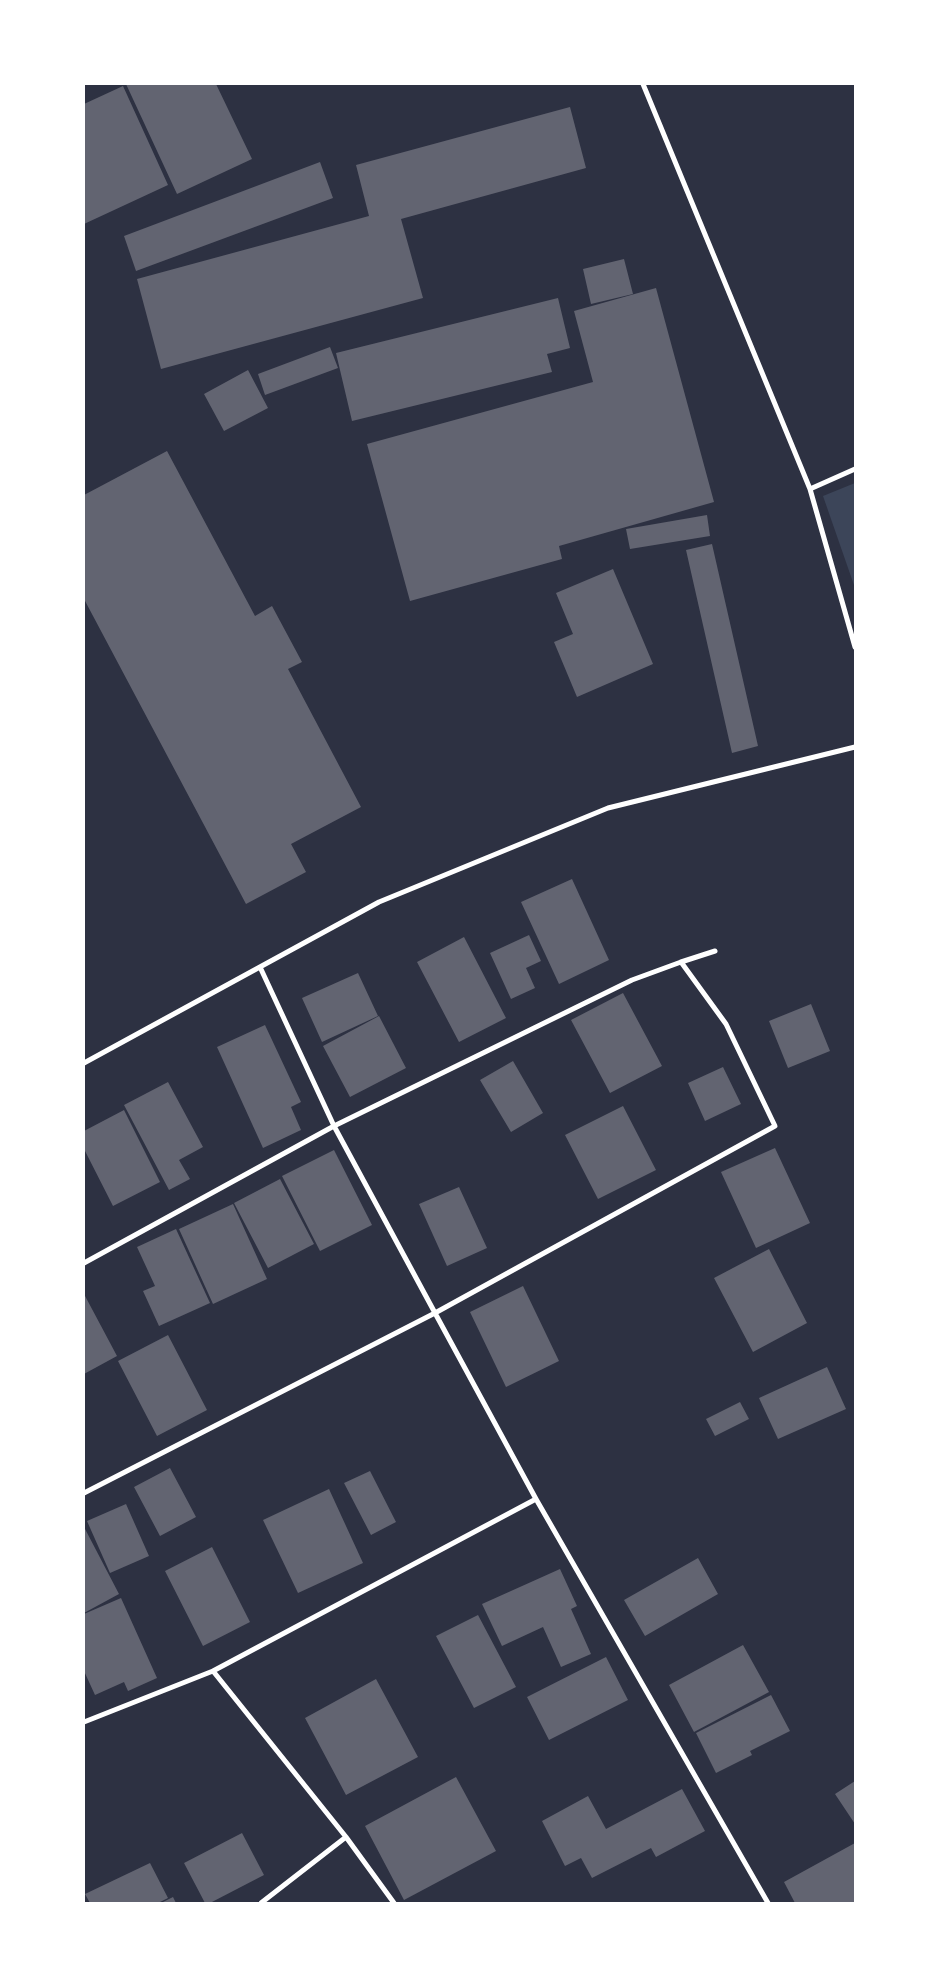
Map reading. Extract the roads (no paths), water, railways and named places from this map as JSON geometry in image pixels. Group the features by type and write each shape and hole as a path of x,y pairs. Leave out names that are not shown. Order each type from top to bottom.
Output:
{"street":[{"path":"643,84 810,489 855,647"},
{"path":"810,489 855,469"},
{"path":"84,1063 379,902 608,808 855,747"},
{"path":"84,1263 334,1126 632,980 715,951"},
{"path":"84,1493 435,1313 775,1126 726,1024 681,962"},
{"path":"260,967 334,1126 435,1313 536,1499 768,1903"},
{"path":"84,1722 212,1671 536,1499"},
{"path":"212,1671 346,1837 394,1903"},
{"path":"260,1903 346,1837"}]}
